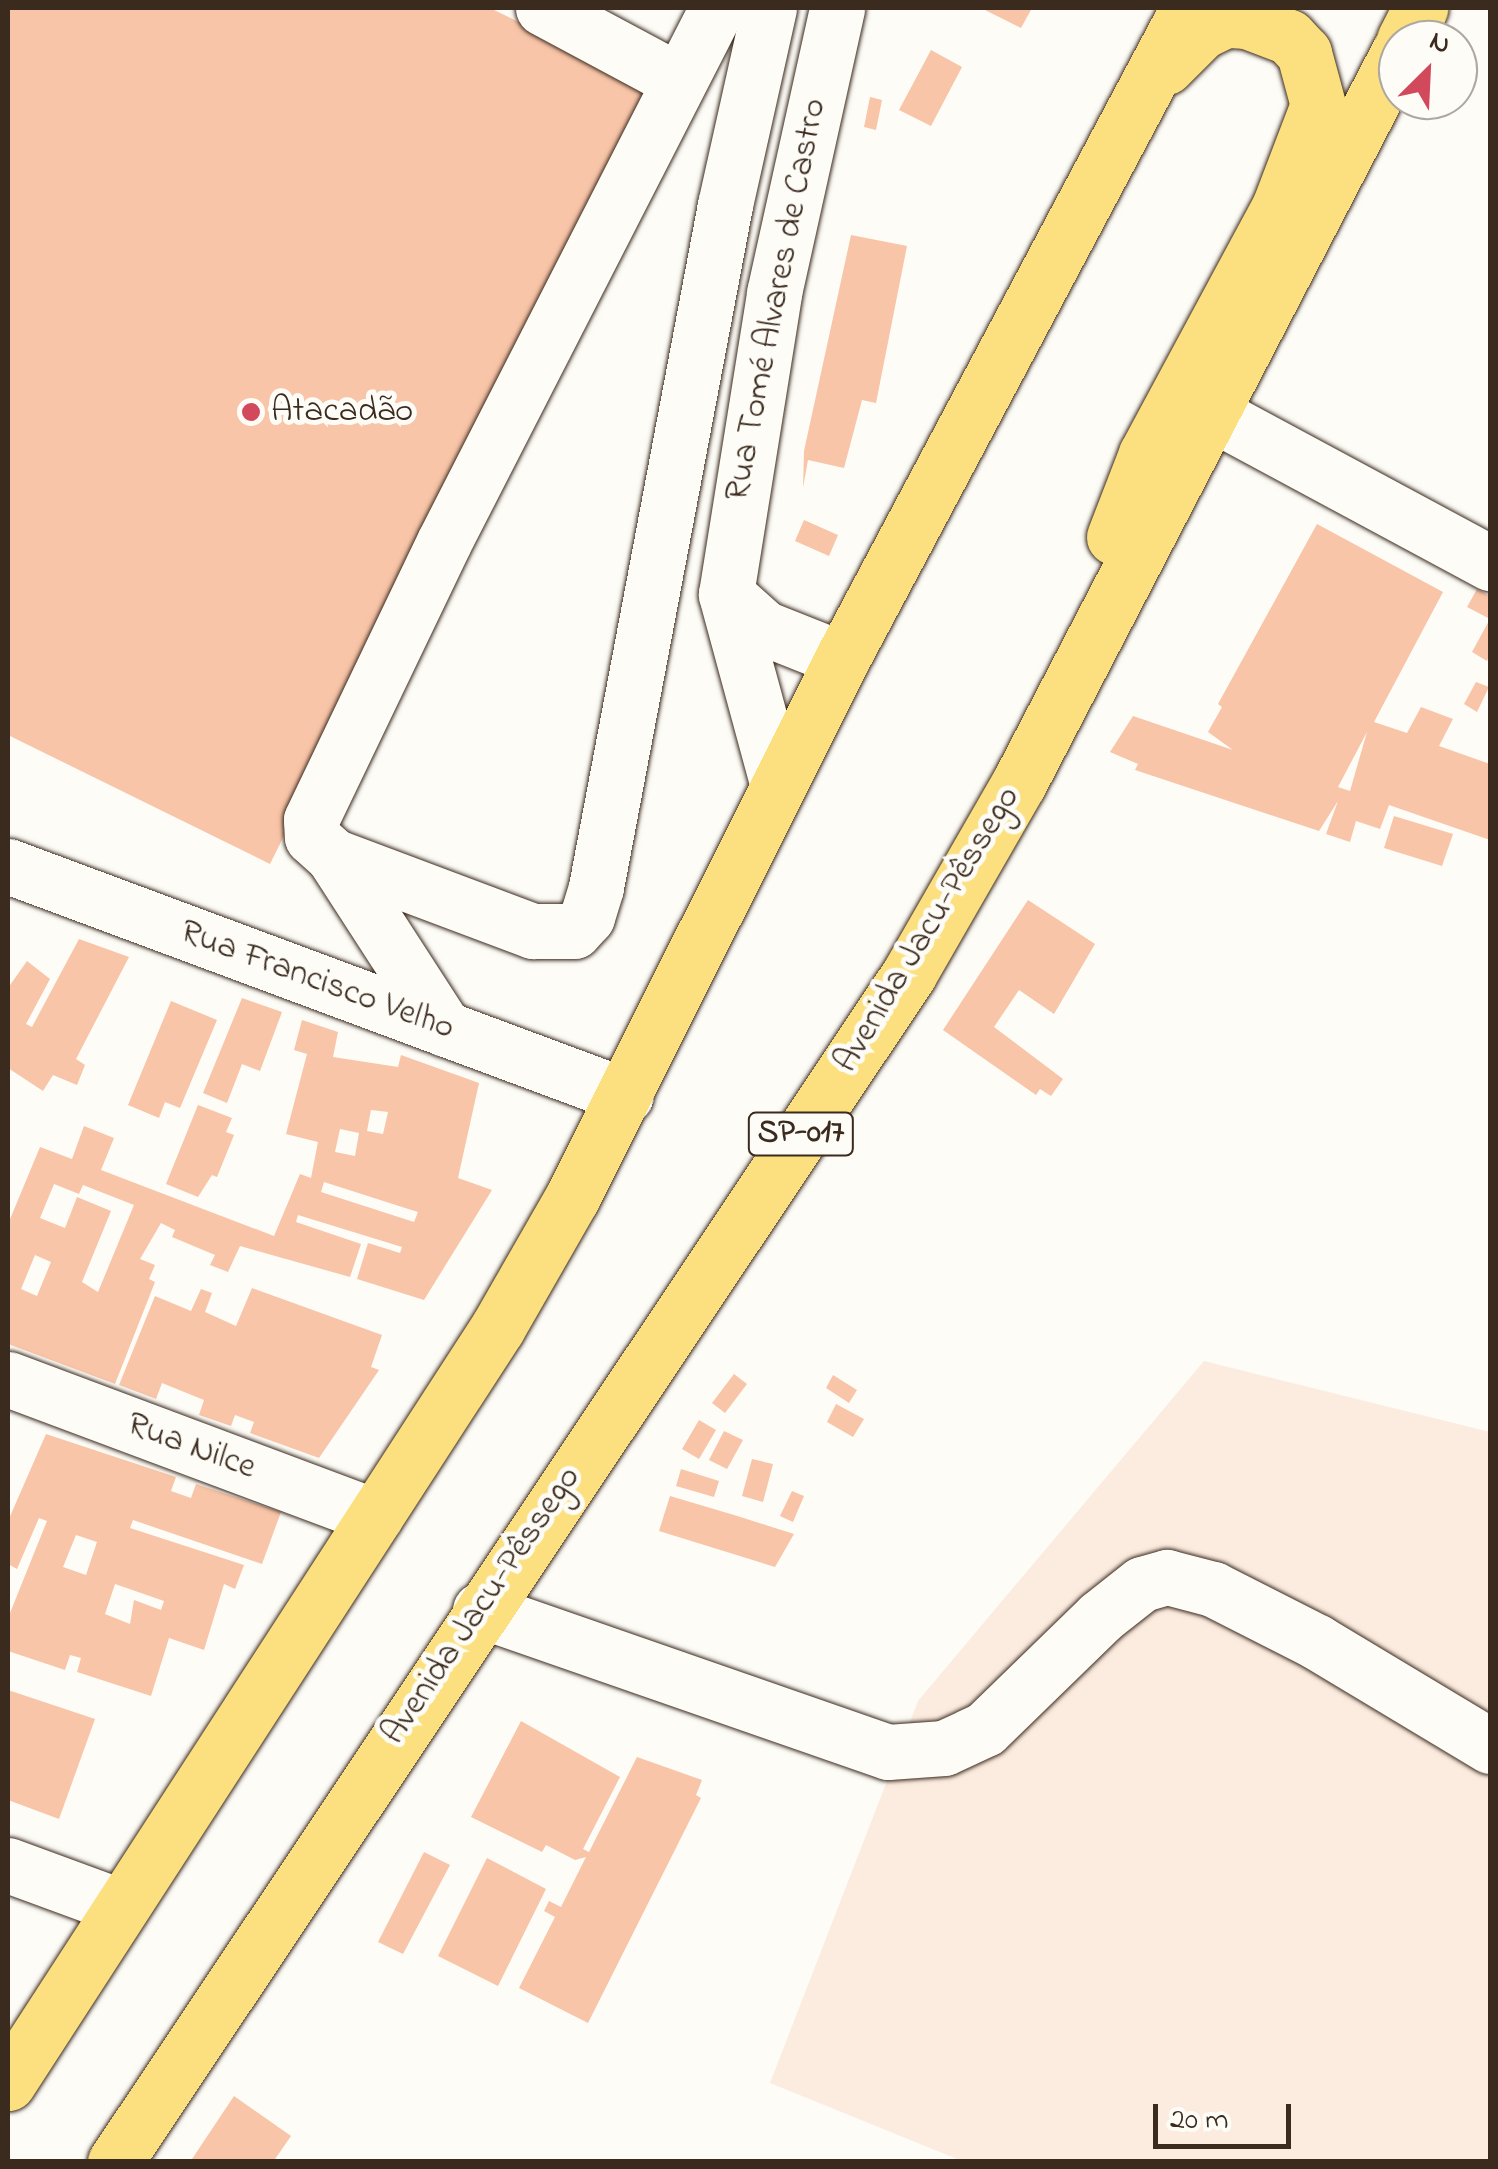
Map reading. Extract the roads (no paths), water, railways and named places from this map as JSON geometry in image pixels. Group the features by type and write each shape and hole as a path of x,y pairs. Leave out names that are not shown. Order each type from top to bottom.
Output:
{"highway":[{"path":"8,2082 498,1326 626,1096 842,659 1188,8"},
{"path":"1019,782 1146,454 1279,206 1318,105 1304,53 1289,37 1225,20 1176,55 1137,104"},
{"name":"Avenida Jacu-Pêssego","path":"115,2162 480,1610 909,974 1019,782 1378,92"}],"street":[{"path":"543,8 677,80"},
{"path":"445,1028 333,856 312,837 311,820 677,80 717,8"},
{"path":"333,856 533,931 562,934 587,917 638,688 724,206 769,8"},
{"name":"Rua Tomé Alvares de Castro","path":"778,786 726,594 771,312 837,8"},
{"path":"1213,414 1490,563"},
{"path":"726,594 764,628 842,659"},
{"name":"Rua Francisco Velho","path":"8,866 626,1096"},
{"name":"Rua Nilce","path":"8,1378 375,1516"},
{"path":"480,1610 888,1752 944,1748 985,1728 1100,1617 1142,1584 1167,1577 1213,1588 1317,1642 1490,1746"},
{"path":"8,1865 122,1907"}],"place":[{"name":"Atacadão","path":"251,412"}]}
